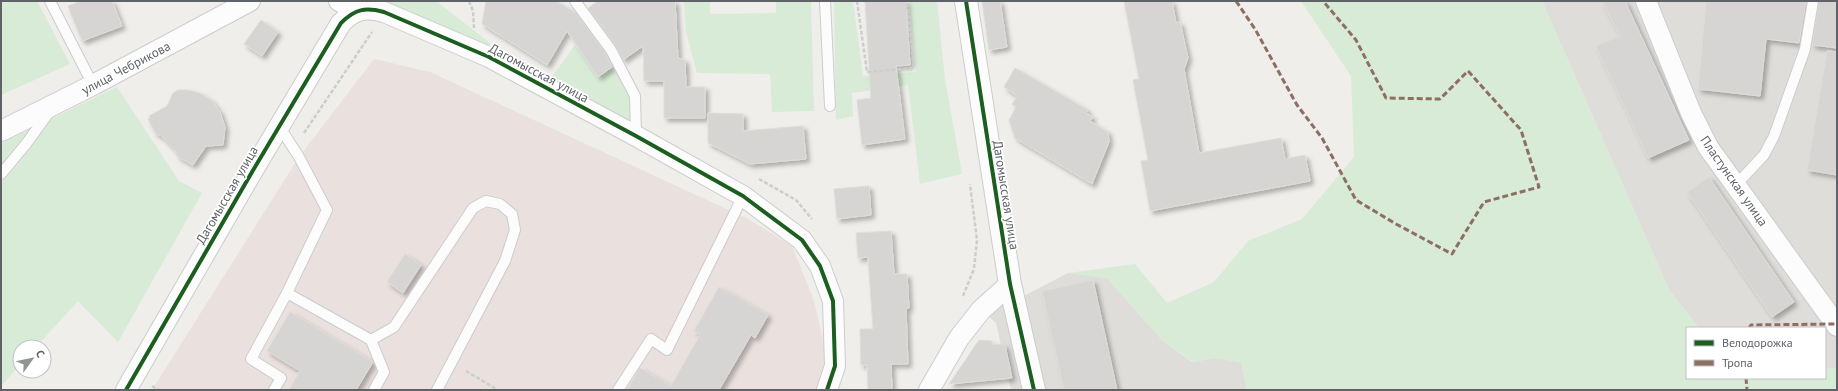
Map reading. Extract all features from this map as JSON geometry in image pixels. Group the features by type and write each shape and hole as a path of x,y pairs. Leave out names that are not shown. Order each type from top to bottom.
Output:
{"street":[{"name":"улица Чебрикова","path":"1,131 53,107 250,1"},
{"path":"339,1 356,6"},
{"name":"Дагомысская улица","path":"966,1 1010,284 1034,390"},
{"name":"Пластунская улица","path":"1646,1 1691,113 1708,147 1837,326"},
{"name":"Дагомысская улица","path":"126,390 341,23 356,6 384,12 489,57 636,136 743,196 802,240 820,266 833,301 836,366 827,390"},
{"path":"929,390 960,338 981,310 1010,284"}],"lane":[{"path":"50,1 93,85"},
{"path":"575,1 611,50 636,96 636,136"},
{"path":"824,1 830,106"},
{"path":"1735,186 1764,155 1774,136 1805,49 1813,1"},
{"path":"1,174 26,144 53,107"},
{"path":"274,390 281,378 251,359 287,293 327,210 280,126"},
{"path":"618,390 651,340 667,350 743,196"},
{"path":"371,340 394,327 473,208 486,201 500,204 512,214 515,230 505,261 437,390"},
{"path":"287,293 371,340 384,372 374,390"}],"path":[{"path":"469,1 473,11"},
{"path":"857,1 867,72 914,68 907,1"},
{"path":"293,148 371,31 379,34"},
{"path":"962,298 974,269 977,240 969,179"},
{"path":"451,363 498,390"}],"shaded area":[{"path":"1542,1 1837,1 1837,368 1826,368 1826,327 1698,327 1669,290"},
{"path":"374,59 430,72 748,219 792,246 814,301 827,358 818,390 152,390 299,157"},
{"path":"1068,273 1107,278 1163,341 1192,362 1215,358 1241,362 1247,390 1011,390 996,323 980,309 1016,300"}],"green space":[{"path":"1,1 37,1 70,64 1,95"},
{"path":"374,1 436,1 490,43 487,52"},
{"path":"684,1 710,1 710,14 776,13 776,1 811,1 814,111 772,112 770,74 697,73 686,32"},
{"path":"834,1 853,1 863,76 916,72 909,1 937,1 945,79 962,174 920,184 908,85 852,93 853,116 836,120"},
{"path":"1301,1 1542,1 1669,290 1698,327 1686,327 1686,379 1826,379 1826,368 1837,368 1837,390 1247,390 1241,362 1215,358 1193,362 1163,341 1107,278 1068,273 1135,264 1167,303 1214,282 1248,241 1302,219 1354,157 1351,76"},
{"path":"575,45 597,77 616,66 633,97 633,145 541,92"},
{"path":"117,87 179,181 202,193 118,342 78,301 43,339 12,339 12,374 1,386 1,143"}],"building":[{"path":"81,1 112,1 122,26 82,41 68,6"},
{"path":"486,1 556,1 576,13 605,53 612,67 598,77 567,31 547,65 482,24"},
{"path":"598,1 675,1 678,58 685,60 686,87 705,87 705,118 664,118 664,81 644,81 643,46 623,60 616,46 588,8"},
{"path":"865,1 906,1 910,65 896,66 905,139 862,145 857,100 871,98"},
{"path":"982,1 1000,1 1007,47 989,50"},
{"path":"1124,1 1172,1 1176,23 1180,22 1188,58 1184,69 1199,153 1281,138 1285,159 1305,155 1310,181 1150,211 1141,161 1148,160 1133,80 1139,79"},
{"path":"1602,1 1625,1 1689,140 1648,158 1596,46 1620,36"},
{"path":"1706,1 1806,1 1799,43 1766,39 1760,96 1698,89"},
{"path":"1819,1 1837,1 1837,48 1812,45"},
{"path":"261,20 278,32 262,56 244,44"},
{"path":"1827,51 1837,52 1837,175 1807,170"},
{"path":"1015,68 1088,110 1086,113 1093,117 1090,121 1108,132 1109,142 1092,184 1015,138 1009,120 1016,107 1012,104 1017,96 1004,87"},
{"path":"178,90 187,90 200,93 212,101 220,112 225,127 223,145 206,146 193,165 177,156 176,151 160,135 156,134 148,119 150,118 149,116 167,106 173,93"},
{"path":"708,113 743,114 743,131 803,126 806,159 750,164 708,143"},
{"path":"1709,177 1794,302 1772,317 1687,192"},
{"path":"869,186 871,215 837,219 834,189"},
{"path":"891,231 894,274 907,274 909,308 906,308 908,364 891,364 892,390 868,390 867,365 861,365 860,329 873,329 868,257 858,258 856,233"},
{"path":"405,254 421,265 403,293 387,282"},
{"path":"1093,280 1117,390 1064,390 1042,291"},
{"path":"719,287 768,315 755,338 751,335 719,390 627,390 640,368 671,386 700,335 694,331"},
{"path":"290,312 373,362 356,390 289,390 300,371 267,351"},
{"path":"979,340 992,341 992,344 1005,345 1012,378 949,384"}],"marked path":[{"path":"1236,1 1255,29 1297,105 1322,138 1356,200 1396,224 1452,254 1484,202 1539,187 1521,130 1468,71 1440,99 1386,98 1356,40 1323,1"},
{"path":"1750,327 1751,325 1835,324"},
{"path":"1746,379 1747,390"}],"cycle path":[{"path":"966,1 1010,284 1034,390"},
{"path":"126,390 252,172 341,23 346,18 361,10 384,12 489,57 636,136 743,196 802,240 820,266 833,301 835,366 827,390"}]}
